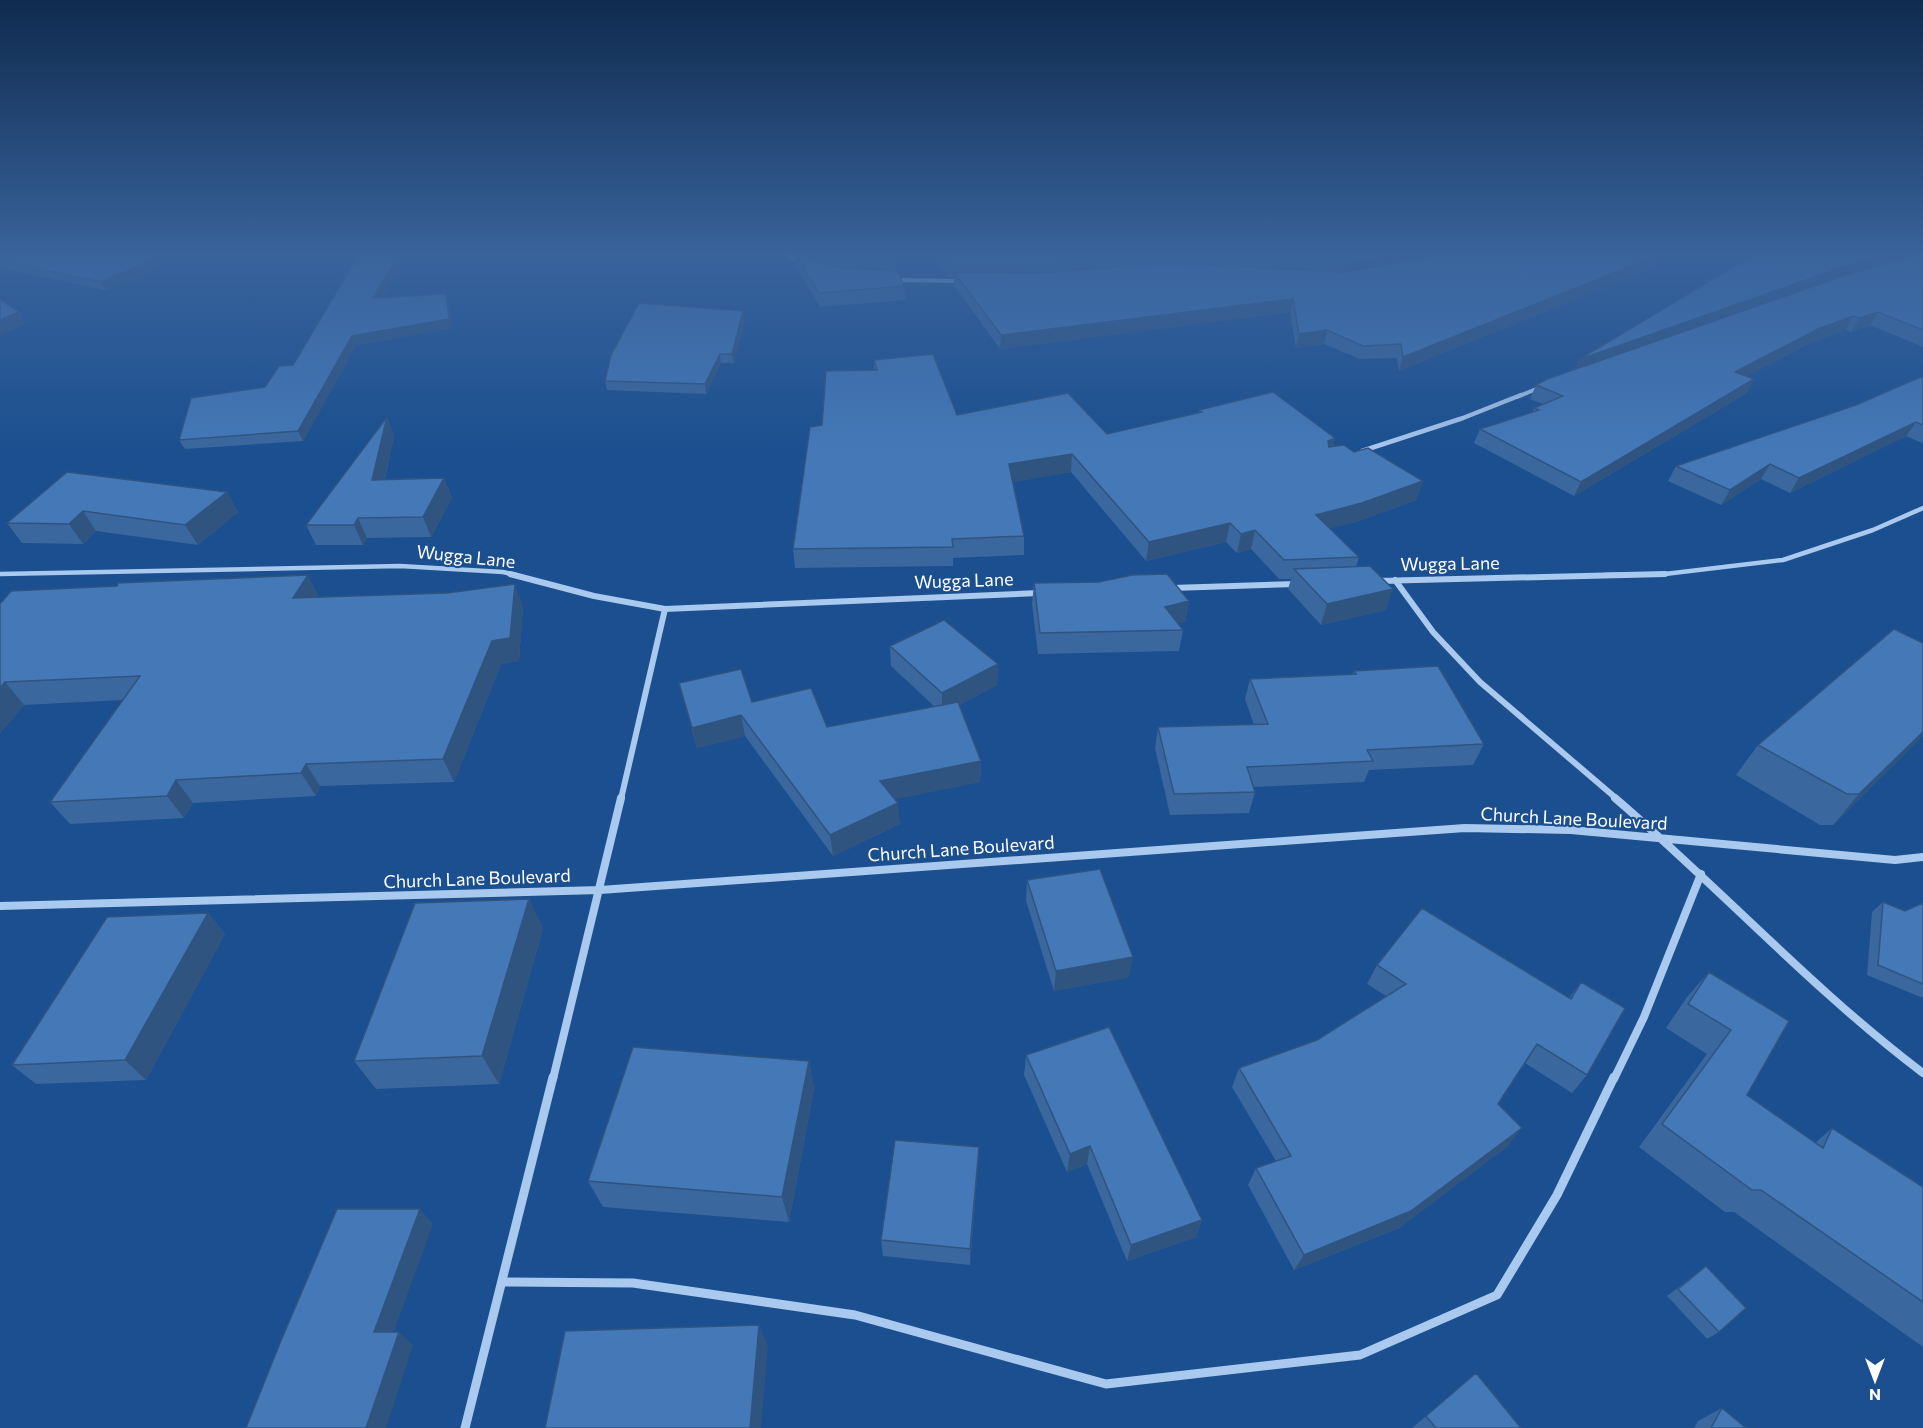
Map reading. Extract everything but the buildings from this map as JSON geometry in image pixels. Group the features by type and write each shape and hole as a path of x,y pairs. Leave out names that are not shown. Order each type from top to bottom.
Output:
{"street":[{"path":"1361,451 1463,418 1544,386"},
{"name":"Wugga Lane","path":"1371,581 1665,574 1783,560 1873,530 1923,508"},
{"name":"Wugga Lane","path":"0,574 400,566 503,572 594,596 665,609 1051,593"},
{"path":"1395,580 1433,632 1480,682 1663,839 1873,1035 1923,1073"},
{"path":"1169,588 1300,584"},
{"path":"465,1428 600,890 665,609"},
{"name":"Church Lane Boulevard","path":"0,906 600,890 1465,828 1571,830 1895,860 1923,857"},
{"path":"502,1282 633,1283 855,1316 1106,1384 1360,1355 1497,1295 1557,1195 1644,1017 1701,874"}]}
